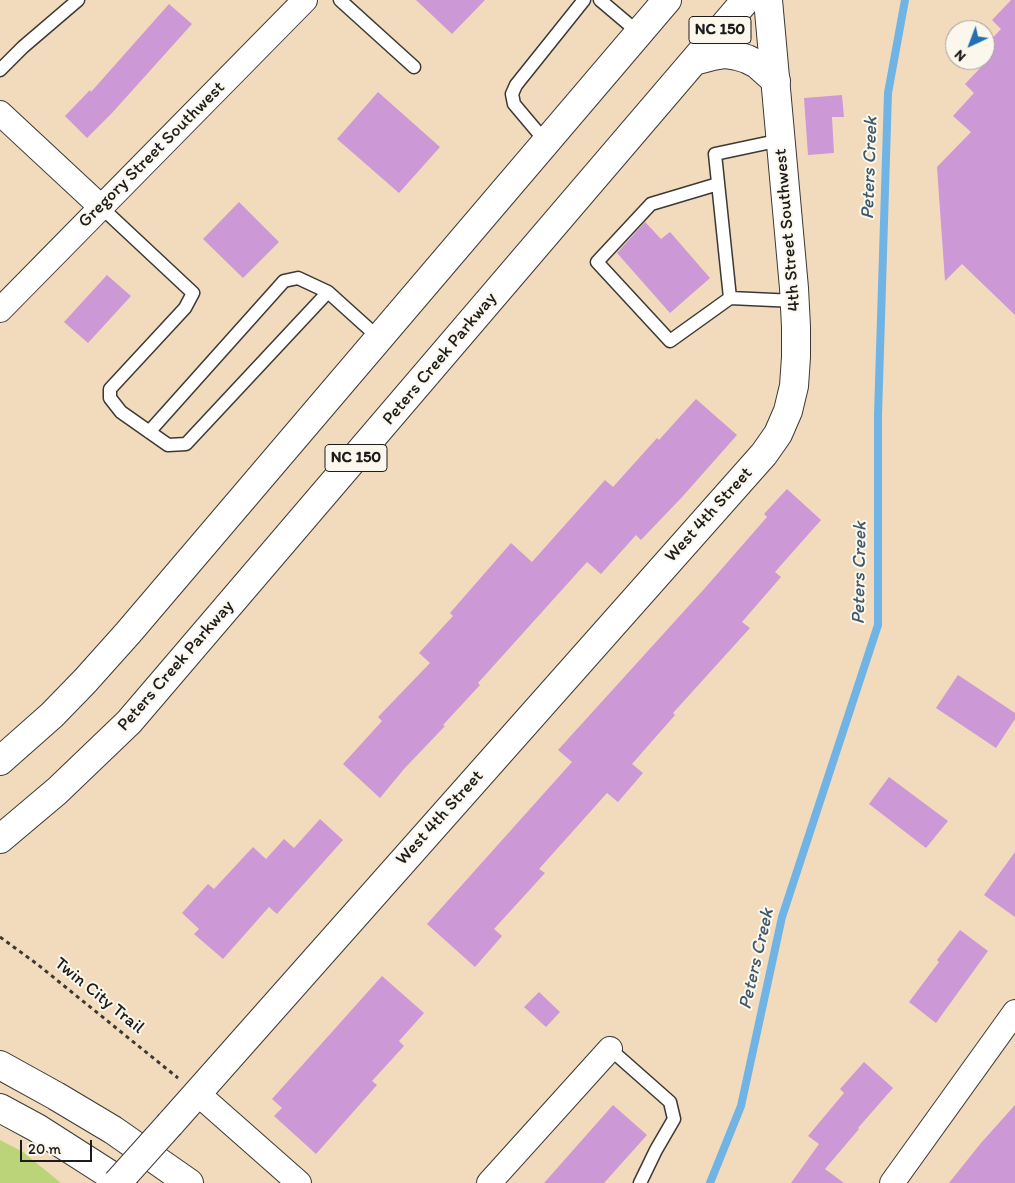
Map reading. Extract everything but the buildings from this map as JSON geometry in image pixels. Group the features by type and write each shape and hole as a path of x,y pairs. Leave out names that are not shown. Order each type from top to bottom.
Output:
{"main road":[{"path":"0,762 52,715 85,681 667,0"},
{"name":"Peters Creek Parkway","path":"0,839 93,758 135,714 746,0"},
{"name":"4th Street Southwest","path":"764,454 778,434 788,411 794,386 796,358 795,301 768,0"},
{"path":"694,61 725,54 737,56 757,64 776,81"},
{"name":"West 4th Street","path":"117,1183 170,1124 188,1085 764,454"},
{"path":"0,1066 113,1130 189,1183"},
{"path":"0,1108 37,1128 123,1183"}],"street":[{"name":"Gregory Street Southwest","path":"0,310 305,0"},
{"path":"0,113 101,206"},
{"path":"892,1183 1015,1012"},
{"path":"489,1183 610,1050"},
{"path":"188,1085 299,1183"}],"lane":[{"path":"0,70 23,47 78,0"},
{"path":"340,0 414,66"},
{"path":"546,142 514,104 512,94 516,84 584,0"},
{"path":"600,0 639,33"},
{"path":"730,298 715,154 781,140"},
{"path":"718,184 650,204 597,262 670,341 730,298 795,301"},
{"path":"101,206 193,293 185,308 110,389 110,398 121,412 168,445 186,444 328,292"},
{"path":"149,432 284,281 298,278 328,292 379,338"},
{"path":"610,1050 670,1102 674,1119 640,1183"}],"path":[{"name":"Twin City Trail","path":"0,937 37,964 188,1085"}],"green space":[{"path":"0,1140 23,1152 61,1183 0,1183"}],"waterway":[{"name":"Peters Creek","path":"710,1183 741,1106 782,917 878,625 878,415 888,93 905,0"}]}
